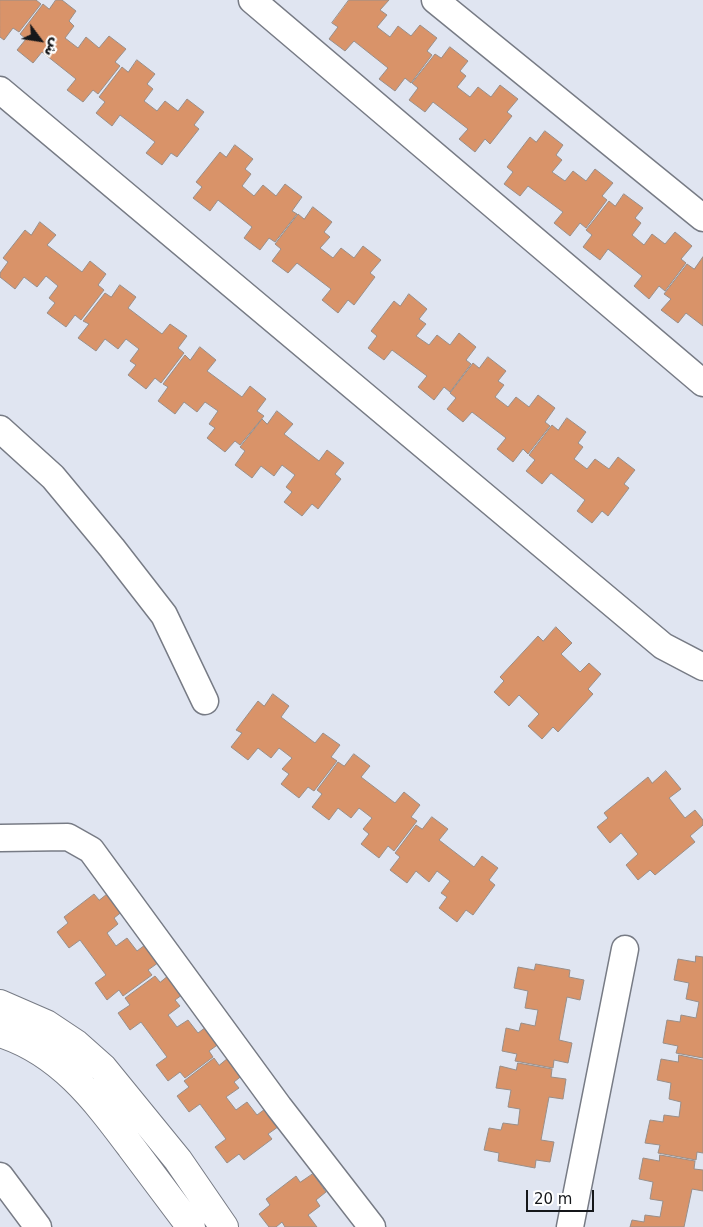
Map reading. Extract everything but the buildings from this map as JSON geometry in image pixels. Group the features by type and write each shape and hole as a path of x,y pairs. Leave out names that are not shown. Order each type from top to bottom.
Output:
{"street":[{"path":"252,0 703,383"},
{"path":"435,0 703,218"},
{"path":"0,90 663,646 703,667"},
{"path":"0,429 53,478 112,548 164,616 205,701"},
{"path":"0,838 68,837 91,850 279,1107 372,1227"},
{"path":"570,1227 625,949"},
{"path":"0,1004 46,1024 76,1044 103,1068 178,1160 224,1227"},
{"path":"0,1033 38,1050 61,1066 87,1090 191,1227"},
{"path":"0,1176 38,1227"}]}
